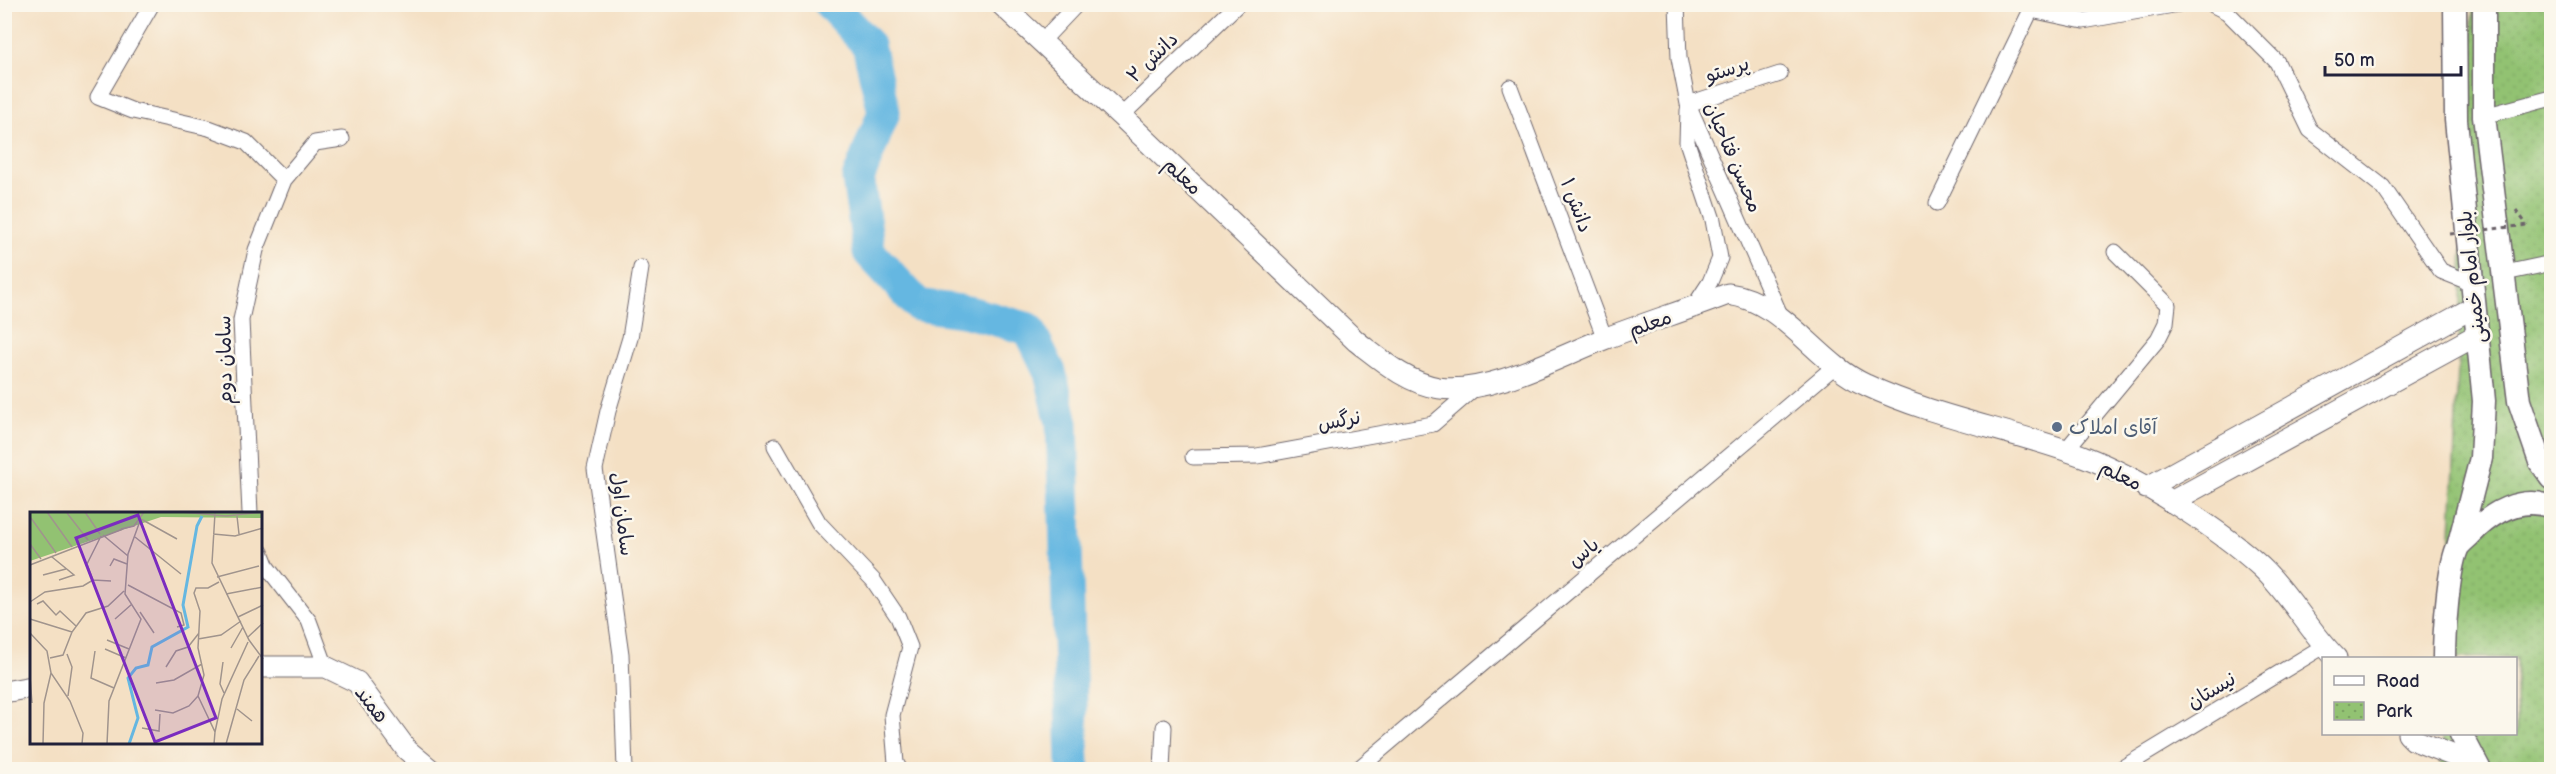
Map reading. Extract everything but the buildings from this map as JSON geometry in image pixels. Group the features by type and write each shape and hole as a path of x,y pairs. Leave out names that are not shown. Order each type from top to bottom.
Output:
{"main road":[{"name":"معلم","path":"1001,4 1356,342 1399,373 1439,388 1478,385 1528,371 1605,339 1728,294 1745,296 1782,319 1835,366 1864,385 1954,418 2087,457 2171,502 2262,568 2330,652"},
{"name":"بلوار امام خمینی","path":"2444,657 2449,595 2458,547 2481,458 2484,401 2456,120 2455,4"},
{"name":"بلوار امام خمینی","path":"2484,4 2484,116 2519,401 2540,462 2552,478"},
{"path":"2146,488 2474,307"},
{"path":"2171,502 2477,335"},
{"path":"2458,547 2486,519 2512,505 2544,504 2552,507"},
{"name":"همند","path":"262,667 326,667 357,682 407,750 431,770"},
{"path":"4,692 30,687"},
{"path":"2409,735 2414,740 2478,767"},
{"path":"2462,735 2478,767"}],"street":[{"path":"152,4 98,97 132,111 209,128 246,142 284,180"},
{"path":"1041,42 1077,4"},
{"name":"دانش ۲","path":"1121,116 1238,4"},
{"name":"محسن فتاحیان","path":"1677,4 1678,58 1688,104 1782,319"},
{"path":"1937,204 2028,7 2083,21 2179,4"},
{"path":"2211,4 2227,12 2277,62 2310,130 2383,187 2441,271 2471,283"},
{"name":"پرستو","path":"1688,104 1779,74"},
{"name":"دانش ۱","path":"1510,87 1605,339"},
{"path":"2484,116 2552,98"},
{"path":"1688,104 1687,142 1713,220 1720,258 1710,282 1694,308"},
{"name":"سامان دوم","path":"250,512 241,320 256,250 284,180 315,143 342,139"},
{"path":"2065,451 2158,339 2166,323 2168,305 2115,252"},
{"path":"2505,273 2552,263"},
{"name":"سامان اول","path":"625,770 621,654 595,469 608,411 630,338 640,268"},
{"name":"یاس","path":"1357,770 1835,366"},
{"name":"نرگس","path":"1193,457 1257,456 1433,424 1478,385"},
{"path":"774,446 819,523 873,580 898,617 910,647 892,715 896,763 900,770"},
{"path":"262,554 267,567 309,621 326,667"},
{"name":"نیستان","path":"2119,770 2330,652"},
{"path":"1162,770 1164,727"}],"path":[{"path":"2450,234 2527,225 2516,209"}],"green space":[{"path":"2473,5 2551,5 2551,769 2441,769 2443,735 2517,735 2517,657 2446,657"}],"waterway":[{"path":"830,4 868,45 884,112 858,179 869,252 918,305 968,312 1029,329 1050,372 1062,423 1075,770"}],"place":[{"name":"آقای املاک","path":"2057,427"}]}
